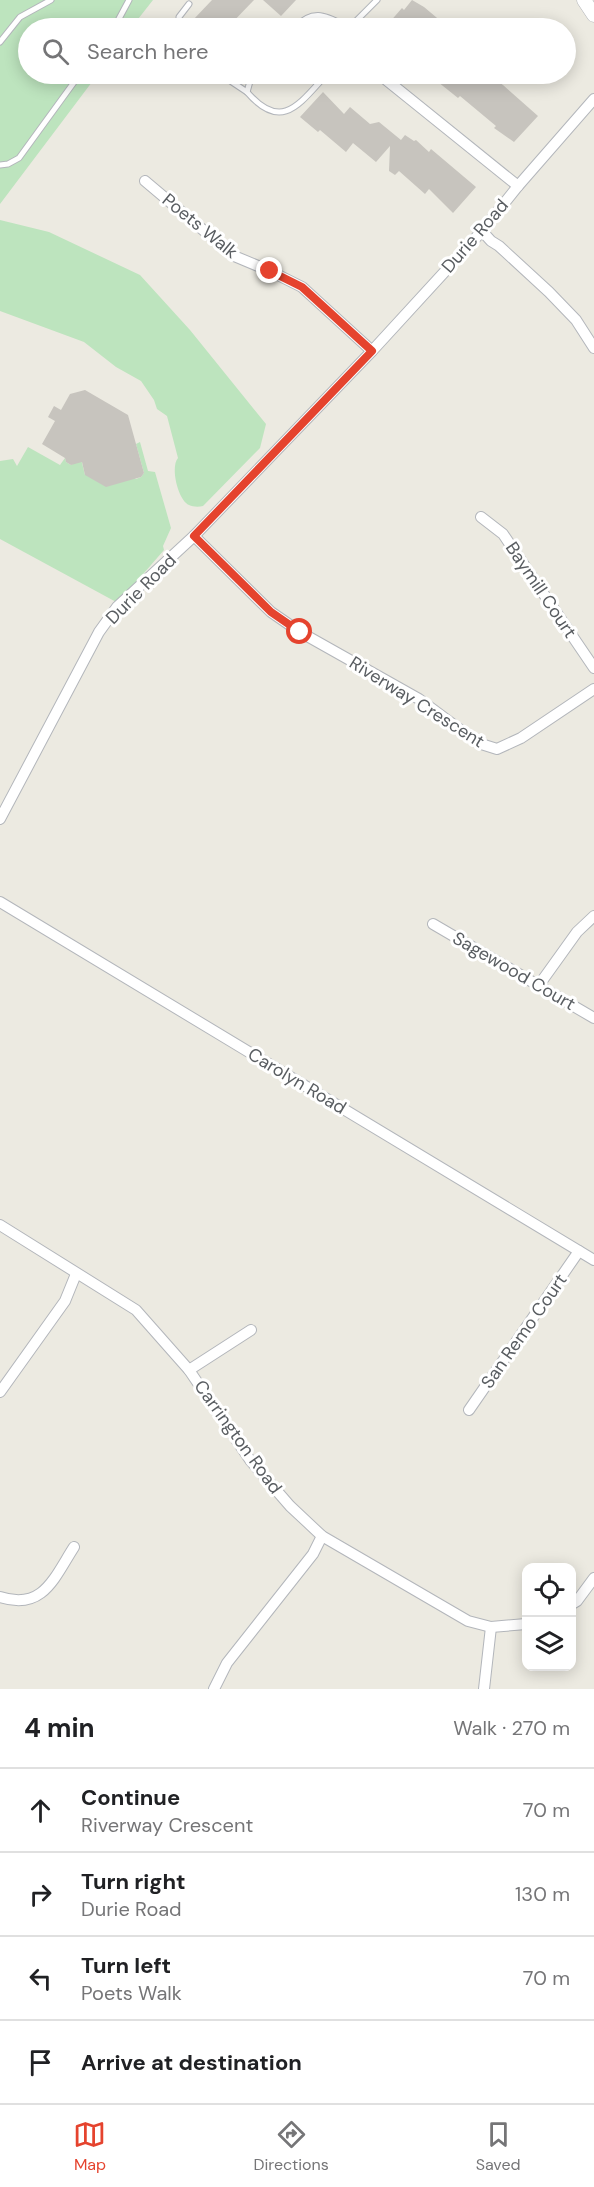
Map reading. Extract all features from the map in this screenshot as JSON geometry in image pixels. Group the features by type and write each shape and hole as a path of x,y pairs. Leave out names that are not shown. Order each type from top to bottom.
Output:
{"street":[{"path":"584,0 594,15"},
{"path":"391,84 518,186"},
{"name":"Durie Road","path":"0,819 99,632 117,607 194,536 372,351 482,231 594,99"},
{"name":"Poets Walk","path":"145,181 234,256 302,287 372,351"},
{"path":"482,231 576,320 594,348"},
{"name":"Baymill Court","path":"481,517 503,534 594,668"},
{"name":"Riverway Crescent","path":"194,536 271,612 300,632 419,699 478,743 496,749 521,738 594,689"},
{"name":"Carolyn Road","path":"0,902 594,1260"},
{"path":"539,985 577,932 594,916"},
{"name":"Sagewood Court","path":"433,924 594,1018"},
{"name":"Carrington Road","path":"0,1225 136,1310 189,1370 250,1460 290,1506 322,1536 468,1621 491,1627 522,1624"},
{"name":"San Remo Court","path":"469,1410 579,1251"},
{"path":"0,1392 65,1301 76,1274"},
{"path":"189,1370 251,1330"},
{"path":"214,1689 226,1663 313,1554 322,1536"},
{"path":"0,1597 18,1602 36,1598 49,1585 74,1547"},
{"path":"576,1602 594,1578"},
{"path":"484,1689 491,1627"}],"lane":[{"path":"19,18 51,0"},
{"path":"119,18 129,0"},
{"path":"359,18 377,0"},
{"path":"179,18 189,4"},
{"path":"306,18 319,15 326,18"},
{"path":"0,42 18,20"},
{"path":"0,165 8,164 19,158 73,84"},
{"path":"235,84 270,111 286,112 296,107 318,84"},
{"path":"247,92 249,84"}],"green space":[{"path":"0,0 153,0 139,18 18,18 18,84 90,84 0,204"},
{"path":"0,220 49,232 140,275 190,330 266,424 260,448 203,506 189,505 182,497 176,483 175,468 178,458 167,416 157,409 154,400 141,381 116,367 84,342 0,311"},
{"path":"140,442 148,471 155,472 171,528 163,546 164,550 118,603 0,539 0,461 13,459 17,466 28,447 60,465 65,458 66,462 71,465 81,459 85,475 132,476 136,479 144,473 136,444"}],"building":[{"path":"212,0 254,0 237,18 195,18"},
{"path":"263,0 296,0 281,16"},
{"path":"412,0 437,18 393,18 402,8 404,10"},
{"path":"440,84 502,84 538,116 514,142 494,128 496,126 460,96 458,98"},
{"path":"323,92 344,114 350,107 370,124 379,122 401,140 405,135 416,140 429,152 431,149 476,187 453,213 429,189 425,194 399,171 395,175 389,171 390,146 376,162 353,143 346,152 300,117"},
{"path":"85,390 128,415 144,473 141,477 106,487 85,475 82,462 71,465 66,462 65,458 42,444 55,421 48,417 54,406 61,410 70,394"}],"route":[{"path":"270,271 302,287 372,351 194,536 271,612 300,632"}]}
